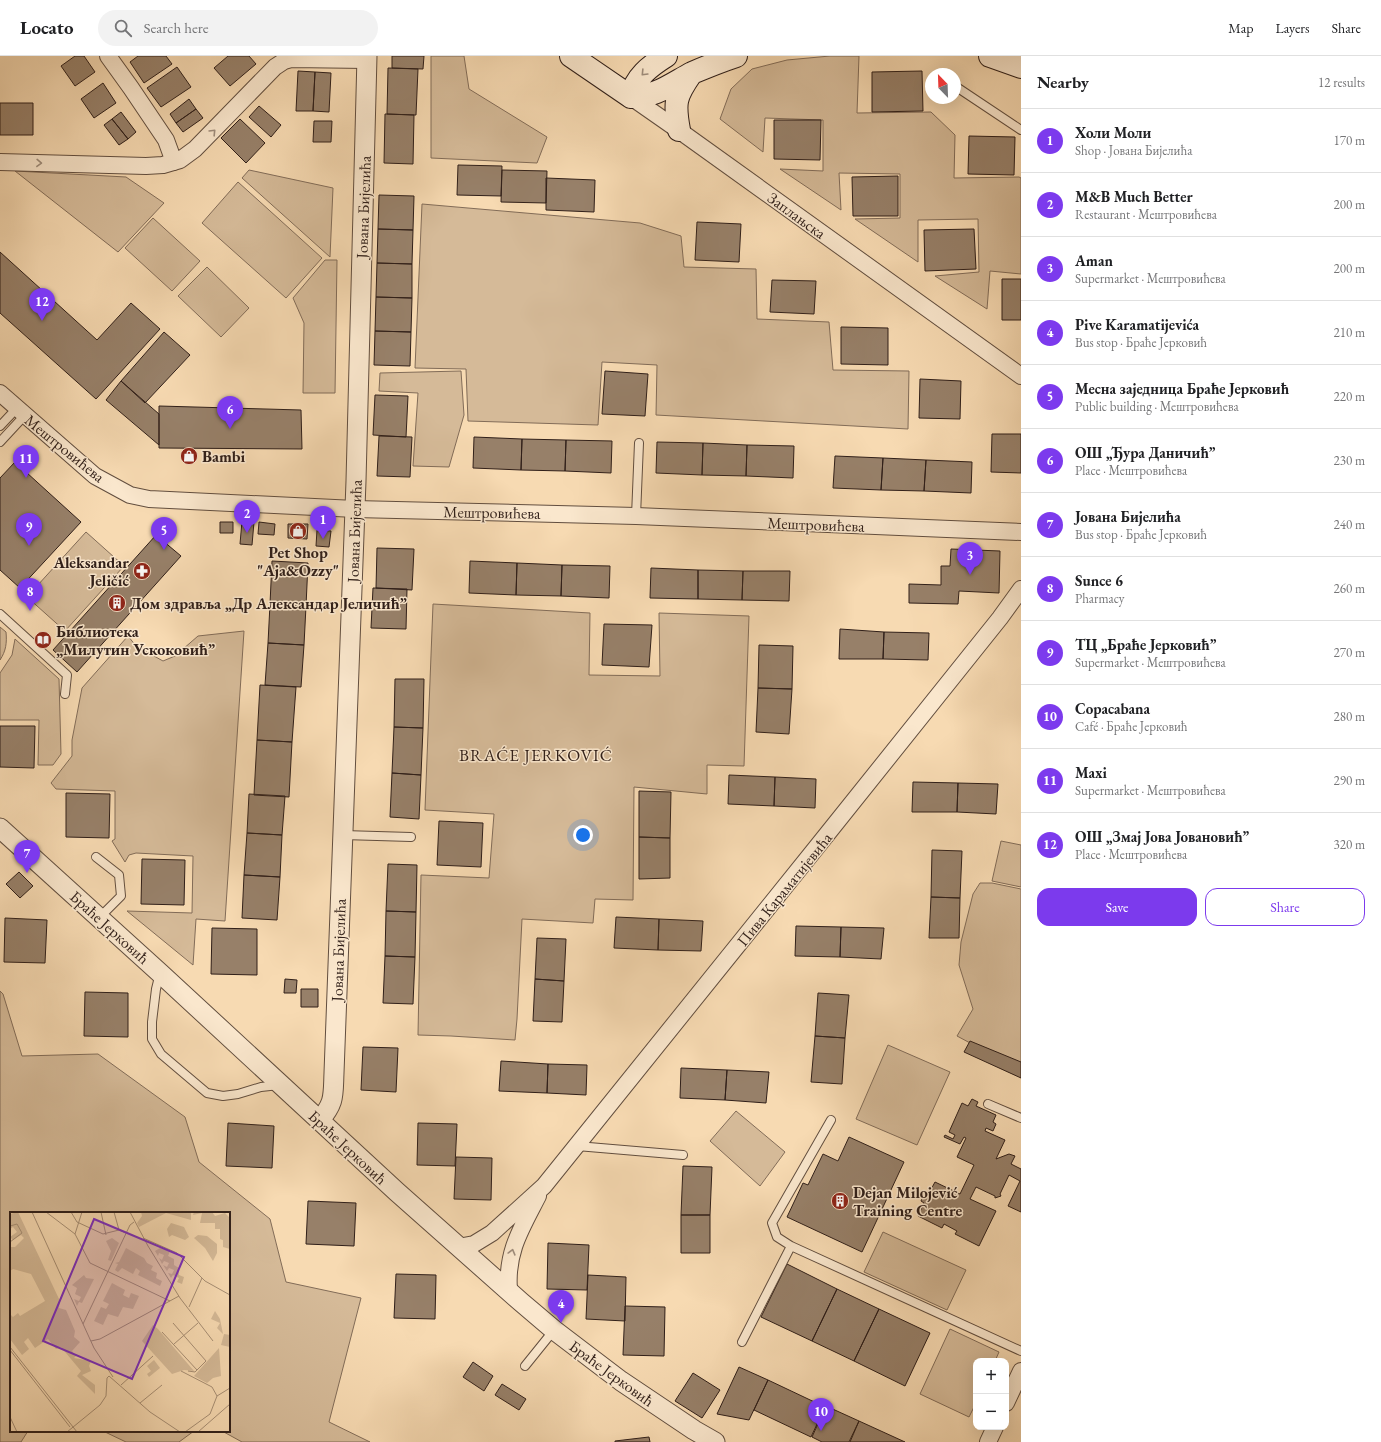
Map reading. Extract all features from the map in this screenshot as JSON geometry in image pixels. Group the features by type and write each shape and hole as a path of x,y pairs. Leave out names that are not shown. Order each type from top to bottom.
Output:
{"main road":[{"name":"Заплањска","path":"571,56 632,97"},
{"path":"666,56 644,72 636,83 632,97 641,97 653,93 691,74 736,56"},
{"path":"990,56 1021,67"},
{"path":"679,130 676,109 677,99 682,87 691,74"}],"street":[{"path":"108,56 166,140 174,162"},
{"path":"0,162 146,166 174,162 184,158 195,149 282,59 367,58"},
{"name":"Јована Бијелића","path":"319,1121 327,1112 332,1103 355,509 367,58"},
{"name":"Заплањска","path":"632,97 1021,376"},
{"name":"Мештровићева","path":"0,393 95,476 122,491 139,497 171,501 355,509 636,516 1021,532"},
{"name":"Пива Караматијевића","path":"458,1247 474,1244 492,1233 544,1186 1000,618 1021,589"},
{"name":"Браће Јерковић","path":"0,828 458,1247 554,1330 621,1381 700,1436 715,1442"},
{"name":"Пива Караматијевића","path":"509,1290 508,1274 512,1250 544,1186"},
{"path":"1009,1397 1020,1377"},
{"path":"988,1442 994,1430"}],"lane":[{"path":"961,90 1021,130"},
{"path":"0,426 21,412"},
{"path":"0,442 21,412"},
{"path":"636,516 639,444"},
{"path":"0,614 67,675 65,694"},
{"path":"343,835 411,837"},
{"path":"96,857 119,875 120,896 99,918"},
{"path":"160,973 156,989 152,1022 152,1039 161,1054 207,1094 223,1096 238,1094 262,1087 280,1085"},
{"path":"988,1104 1021,1118"},
{"path":"831,1120 772,1223 777,1237 791,1246 1021,1351"},
{"path":"577,1146 683,1155"},
{"path":"742,1342 791,1246"},
{"path":"525,1366 554,1330"}],"shaded area":[{"path":"431,56 464,56 469,89 547,137 537,163 431,158"},
{"path":"830,56 859,56 857,113 931,112 955,135 954,178 1021,178 1021,274 990,271 987,309 935,276 979,272 978,219 918,220 918,262 855,219 900,218 900,174 839,173 841,210 780,169 823,171 823,120 765,118 763,152 720,119 731,89 752,69 787,60"},
{"path":"249,170 333,188 330,257 242,178"},
{"path":"15,171 126,177 164,203 118,252"},
{"path":"238,182 322,258 286,298 202,223"},
{"path":"422,204 640,223 681,236 684,267 756,269 757,319 829,322 833,370 909,371 908,429 656,415 657,365 602,362 598,425 468,421 466,369 415,368"},
{"path":"153,218 200,261 172,291 125,248"},
{"path":"325,260 337,260 335,393 303,393 304,323 293,298"},
{"path":"207,267 249,308 221,337 178,296"},
{"path":"461,371 464,415 449,467 413,466 418,393 379,391 380,373"},
{"path":"86,532 124,566 65,631 27,597"},
{"path":"433,604 590,613 589,675 660,676 659,613 749,616 744,766 707,765 707,794 634,787 633,900 595,899 593,923 522,919 515,1040 418,1035 421,875 489,878 494,814 425,810"},
{"path":"0,627 6,632 6,647 0,660"},
{"path":"244,631 225,921 196,919 193,965 127,911 192,913 193,856 136,853 129,855 125,862 112,841 115,839 115,791 56,789 51,783 72,756 72,740 82,688 128,636 136,646 163,661 175,656 198,636"},
{"path":"15,639 59,679 61,754 53,765 38,765 39,720 0,720 0,673 12,655"},
{"path":"1001,841 1021,845 1021,887 992,881"},
{"path":"980,883 992,883 1021,889 1021,1065 957,1036 973,1009 959,965 961,942 973,894"},
{"path":"0,991 3,994 22,1056 98,1054 185,1117 199,1162 270,1219 286,1282 361,1298 329,1422 370,1442 242,1442 224,1432 230,1432 230,1212 10,1212 10,1432 27,1432 21,1442 0,1442"},
{"path":"888,1045 950,1072 917,1145 856,1119"},
{"path":"736,1111 785,1152 760,1186 710,1141"},
{"path":"883,1232 966,1270 947,1310 864,1272"},
{"path":"950,1329 999,1352 996,1358 973,1358 973,1409 969,1417 920,1394"},
{"path":"105,1432 193,1432 179,1442 126,1442"}],"building":[{"path":"75,56 84,56 95,72 75,86 61,66"},
{"path":"138,56 166,56 172,64 144,83 130,62"},
{"path":"228,56 249,56 256,64 230,86 214,68"},
{"path":"392,56 424,56 423,69 392,68"},
{"path":"177,67 191,87 161,107 147,88"},
{"path":"388,68 418,69 416,115 387,114"},
{"path":"298,71 315,72 313,111 296,111"},
{"path":"922,71 923,111 872,112 872,72"},
{"path":"315,72 331,73 329,112 313,111"},
{"path":"103,83 116,103 94,118 81,99"},
{"path":"189,99 196,109 176,123 170,114"},
{"path":"0,103 33,103 33,135 0,135"},
{"path":"259,106 281,125 271,137 249,117"},
{"path":"196,109 203,118 183,132 176,123"},
{"path":"121,112 136,132 128,139 112,119"},
{"path":"385,114 414,115 413,164 384,163"},
{"path":"112,119 128,139 119,145 104,125"},
{"path":"240,119 265,143 246,163 221,138"},
{"path":"774,120 821,120 820,160 774,159"},
{"path":"314,121 332,121 331,142 313,142"},
{"path":"969,136 1015,137 1014,175 968,174"},
{"path":"458,165 502,166 501,196 457,195"},
{"path":"502,170 547,171 546,203 501,202"},
{"path":"898,176 898,216 853,216 852,177"},
{"path":"546,178 595,180 594,212 546,210"},
{"path":"379,195 414,196 413,230 378,229"},
{"path":"697,222 741,224 739,262 695,260"},
{"path":"378,229 413,230 412,264 377,263"},
{"path":"974,229 976,269 925,271 924,230"},
{"path":"0,252 97,340 131,303 160,329 96,399 0,313"},
{"path":"377,263 412,264 412,298 376,297"},
{"path":"1002,279 1021,279 1021,320 1002,320"},
{"path":"772,280 816,281 814,314 770,312"},
{"path":"376,297 412,298 411,332 375,331"},
{"path":"841,327 888,328 888,365 841,364"},
{"path":"375,331 411,332 410,366 374,365"},
{"path":"164,332 190,355 145,403 121,381"},
{"path":"605,371 648,374 645,416 602,414"},
{"path":"920,379 961,381 960,419 919,418"},
{"path":"121,381 159,414 159,445 106,400"},
{"path":"375,395 408,396 406,437 373,435"},
{"path":"159,406 301,410 302,449 159,448"},
{"path":"992,434 1021,434 1021,473 991,472"},
{"path":"379,436 412,437 410,477 377,476"},
{"path":"474,437 522,439 521,470 473,468"},
{"path":"522,439 566,440 565,471 521,470"},
{"path":"566,440 612,441 611,473 565,471"},
{"path":"657,442 703,443 702,475 656,473"},
{"path":"703,443 747,445 746,476 702,475"},
{"path":"747,445 794,446 793,478 746,476"},
{"path":"835,456 883,458 881,490 833,488"},
{"path":"883,458 926,460 924,491 881,490"},
{"path":"926,460 972,462 971,493 924,491"},
{"path":"15,462 81,522 20,588 0,570 0,478"},
{"path":"242,521 254,522 252,545 240,544"},
{"path":"220,522 233,522 233,533 220,533"},
{"path":"259,522 275,524 274,535 258,534"},
{"name":"Pet Shop \"Aja&Ozzy\"","path":"288,524 308,524 307,539 288,538"},
{"path":"317,530 331,531 329,547 316,546"},
{"name":"Дом здравља „Др Александар Јеличић”","path":"156,535 181,556 77,672 53,650"},
{"path":"377,548 414,549 412,590 376,588"},
{"path":"951,549 1000,551 999,593 959,591 958,604 909,603 909,584 941,585 941,566 950,566"},
{"path":"272,561 308,563 306,606 270,604"},
{"path":"470,561 517,563 516,595 469,593"},
{"path":"517,563 562,565 561,596 516,595"},
{"path":"562,565 610,566 609,598 561,596"},
{"path":"651,568 698,570 698,599 650,598"},
{"path":"698,570 743,571 742,600 698,599"},
{"path":"743,571 790,571 789,601 742,600"},
{"path":"373,588 407,589 406,629 371,628"},
{"path":"270,604 306,606 304,645 268,643"},
{"path":"604,624 652,625 649,667 602,665"},
{"path":"840,629 884,632 883,659 839,659"},
{"path":"884,632 929,633 928,660 883,659"},
{"path":"268,643 304,645 301,687 265,685"},
{"path":"759,645 793,646 792,689 758,688"},
{"path":"395,679 424,679 423,728 394,727"},
{"path":"260,685 296,687 292,742 257,740"},
{"path":"758,688 792,689 789,734 756,732"},
{"path":"0,726 35,726 34,768 0,767"},
{"path":"394,727 423,728 421,775 392,773"},
{"path":"257,740 292,742 289,797 254,795"},
{"path":"392,773 421,775 419,819 390,817"},
{"path":"729,775 775,777 774,806 728,804"},
{"path":"775,777 816,779 815,808 774,806"},
{"path":"913,782 958,783 957,812 912,812"},
{"path":"958,783 998,784 996,814 957,812"},
{"path":"639,791 671,792 670,838 639,837"},
{"path":"66,793 110,794 109,838 66,837"},
{"path":"249,794 285,796 282,835 247,833"},
{"path":"439,821 483,823 481,867 437,865"},
{"path":"247,833 282,835 280,877 244,875"},
{"path":"639,837 670,838 670,878 639,879"},
{"path":"932,850 962,851 960,898 931,897"},
{"path":"142,859 185,860 184,905 141,904"},
{"path":"388,864 417,865 416,912 386,911"},
{"path":"19,872 33,886 20,898 6,884"},
{"path":"244,875 280,877 277,920 242,918"},
{"path":"931,897 960,898 959,938 929,938"},
{"path":"386,911 416,912 415,957 385,956"},
{"path":"616,917 659,919 658,950 614,948"},
{"path":"5,918 47,920 45,963 4,962"},
{"path":"659,919 703,921 701,951 658,950"},
{"path":"796,926 841,927 840,957 795,956"},
{"path":"841,927 884,928 881,959 840,957"},
{"path":"212,928 257,929 257,975 211,974"},
{"path":"537,938 566,939 564,981 535,979"},
{"path":"385,956 415,957 413,1004 383,1003"},
{"path":"285,979 297,980 296,993 284,993"},
{"path":"535,979 564,981 562,1022 533,1021"},
{"path":"301,989 318,989 318,1007 301,1007"},
{"path":"85,992 128,993 128,1037 84,1036"},
{"path":"818,993 849,995 845,1038 815,1036"},
{"path":"815,1036 845,1038 842,1084 811,1082"},
{"path":"970,1041 1021,1062 1021,1078 964,1052"},
{"path":"363,1047 398,1048 396,1092 361,1090"},
{"path":"501,1061 548,1064 547,1093 499,1091"},
{"path":"548,1064 587,1065 586,1095 547,1093"},
{"path":"681,1068 727,1070 725,1100 680,1098"},
{"path":"727,1070 769,1072 766,1103 725,1100"},
{"path":"972,1099 978,1102 976,1106 996,1115 993,1122 996,1124 993,1131 986,1128 985,1131 1005,1140 996,1159 1009,1154 1015,1156 1011,1164 1021,1169 1021,1212 1008,1206 1020,1181 1009,1175 1000,1194 1001,1196 995,1198 995,1196 976,1187 970,1199 996,1211 979,1246 955,1234 957,1231 944,1224 942,1228 918,1216 924,1203 921,1201 925,1191 929,1193 935,1182 960,1194 974,1165 957,1157 966,1138 964,1137 960,1144 944,1137 945,1135 953,1139 955,1135 949,1132 962,1103 968,1106"},
{"path":"228,1123 274,1126 272,1168 226,1166"},
{"path":"418,1123 457,1124 455,1166 417,1165"},
{"name":"Dejan Milojević Training Centre","path":"849,1137 904,1162 862,1252 787,1217 803,1183 808,1185 823,1154 838,1161"},
{"path":"456,1157 492,1158 491,1200 454,1199"},
{"path":"683,1166 712,1167 710,1215 681,1215"},
{"path":"308,1201 356,1203 354,1246 306,1244"},
{"path":"681,1215 710,1215 710,1253 681,1253"},
{"path":"548,1243 589,1245 587,1290 547,1289"},
{"path":"787,1264 837,1289 812,1341 761,1317"},
{"path":"396,1274 436,1275 435,1319 394,1318"},
{"path":"588,1275 626,1277 625,1321 586,1319"},
{"path":"837,1289 879,1309 854,1361 812,1341"},
{"path":"625,1306 665,1307 664,1356 623,1355"},
{"path":"879,1309 930,1333 905,1386 854,1361"},
{"path":"473,1362 493,1376 484,1391 463,1377"},
{"path":"739,1367 768,1380 749,1420 717,1414"},
{"path":"693,1373 720,1390 702,1418 675,1401"},
{"path":"768,1380 825,1407 811,1437 754,1410"},
{"path":"502,1384 526,1399 519,1410 495,1395"},
{"path":"826,1406 859,1421 849,1442 822,1442 812,1437"},
{"path":"859,1421 905,1442 850,1442"},
{"path":"649,1437 650,1442 615,1442 615,1441"}],"place":[{"name":"ОШ „Змај Јова Јовановић”","path":"42,321"},
{"name":"ОШ „Ђура Даничић”","path":"230,429"},
{"name":"Bambi","path":"189,456"},
{"name":"Maxi","path":"26,478"},
{"name":"Pet Shop \"Aja&Ozzy\"","path":"298,531"},
{"name":"M&B Much Better","path":"247,533"},
{"name":"Холи Моли","path":"323,539"},
{"name":"ТЦ „Браће Јерковић”","path":"29,546"},
{"name":"Месна заједница Браће Јерковић","path":"164,550"},
{"name":"Aleksandar Jeličić","path":"142,571"},
{"name":"Aman","path":"970,575"},
{"name":"Дом здравља „Др Александар Јеличић”","path":"117,603"},
{"name":"Sunce 6","path":"30,611"},
{"name":"Библиотека „Милутин Ускоковић”","path":"43,640"},
{"name":"Јована Бијелића","path":"27,873"},
{"name":"Dejan Milojević Training Centre","path":"840,1201"},
{"name":"Pive Karamatijevića","path":"561,1323"},
{"name":"Copacabana","path":"821,1431"}],"district":[{"name":"BRAĆE JERKOVIĆ","path":"536,755"}]}
